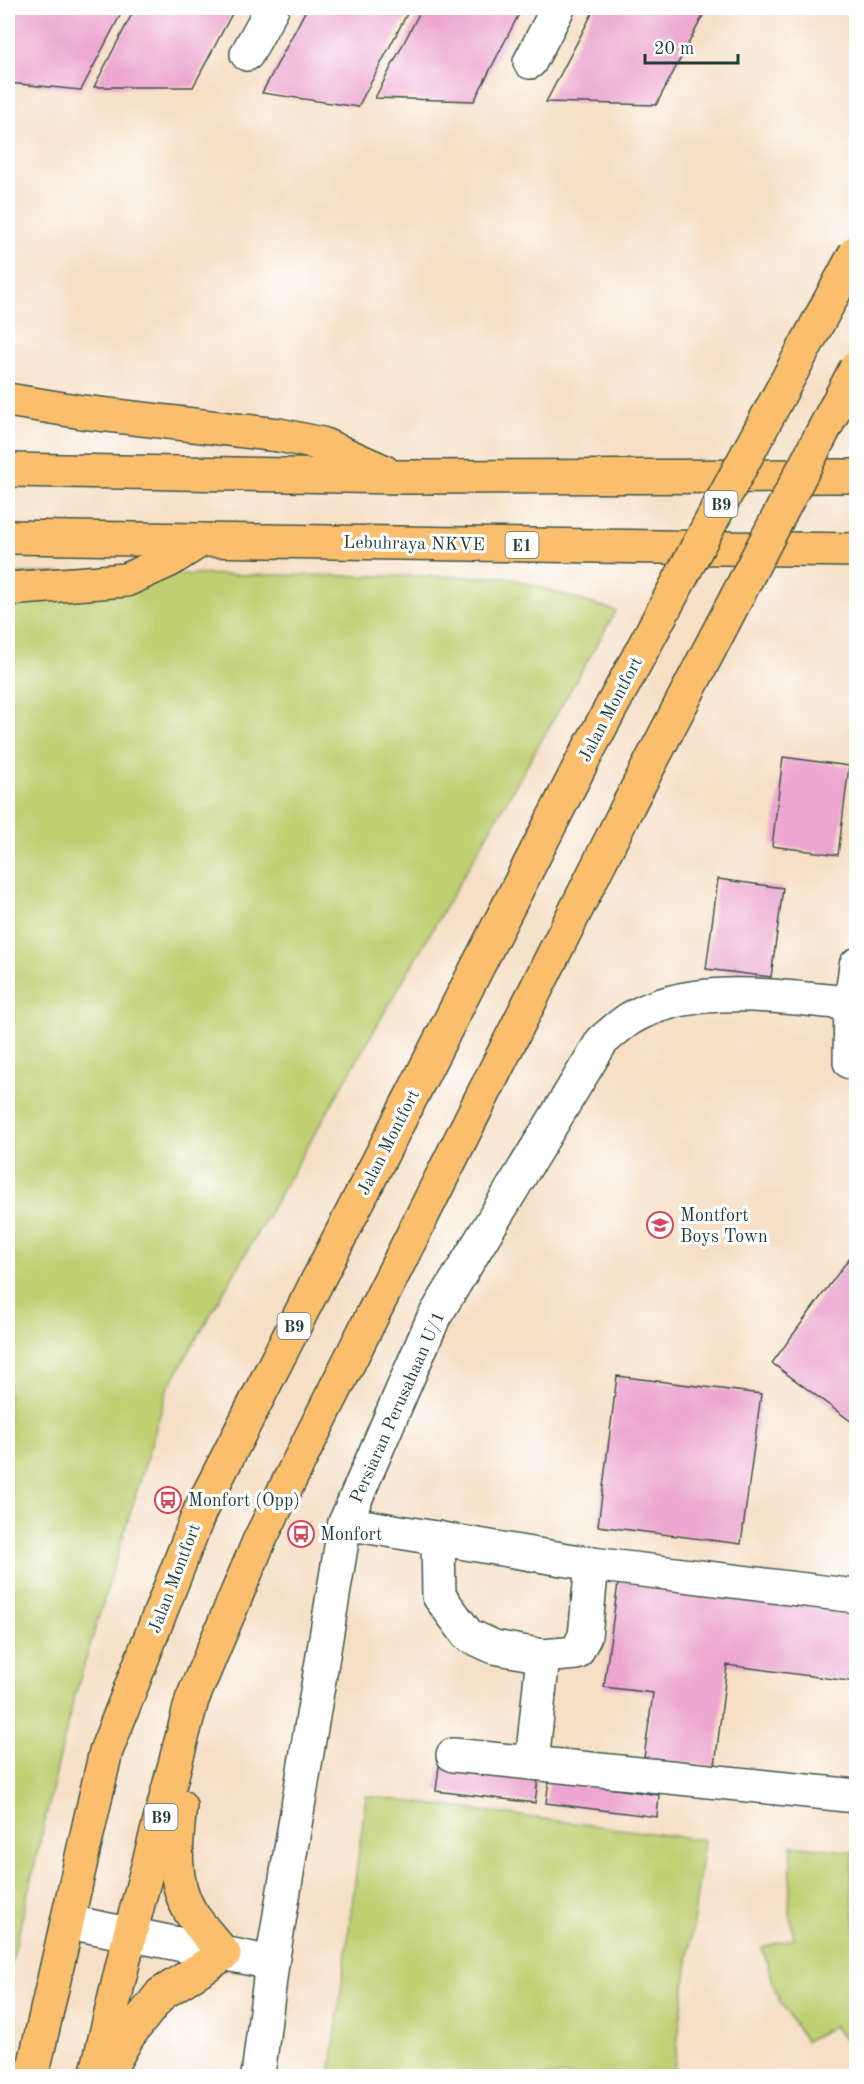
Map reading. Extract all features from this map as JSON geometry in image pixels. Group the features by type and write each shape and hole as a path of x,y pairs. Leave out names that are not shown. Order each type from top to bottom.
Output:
{"main road":[{"name":"Jalan Montfort","path":"32,2076 69,1922 106,1751 200,1511 585,756 856,252"},
{"name":"B9","path":"96,2076 130,1934 192,1700 260,1539 629,804 856,368"},
{"path":"8,400 82,412 279,435 322,444 398,477"},
{"path":"8,470 398,477 856,476"},
{"name":"Lebuhraya NKVE","path":"8,537 856,550"},
{"path":"8,588 126,580 168,561 201,540"},
{"path":"105,2076 128,2036 161,1994 224,1954 190,1912 177,1875 176,1837 192,1700"}],"street":[{"path":"247,54 272,8"},
{"path":"530,62 558,8"},
{"path":"850,1062 851,1003 856,965"},
{"name":"Persiaran Perusahaan U/1","path":"258,2076 272,1963 345,1523 433,1319 602,1041 631,1018 671,1002 718,995 851,1003"},
{"path":"345,1523 592,1564 856,1596"},
{"path":"438,1538 440,1596 468,1635 494,1647 543,1656 576,1653 585,1636 592,1564"},
{"path":"531,1763 543,1656"},
{"path":"453,1755 856,1796"},
{"path":"69,1922 272,1963"}],"green space":[{"path":"8,573 507,577 616,611 168,1388 72,1705 8,1978"},
{"path":"366,1796 704,1840 673,2076 330,2076"},
{"path":"792,1845 853,1852 851,1876 856,1937 856,2056 834,2026 805,2041 778,1998 762,1947 794,1938 789,1909"}],"building":[{"path":"14,8 124,8 81,90 8,83 8,20"},
{"path":"135,8 235,8 193,87 94,87"},
{"path":"307,8 410,8 358,107 262,93"},
{"path":"422,8 522,8 474,101 375,98"},
{"path":"595,8 707,8 656,105 546,102"},
{"path":"783,757 849,766 838,855 772,846"},
{"path":"718,879 783,888 771,977 706,969"},
{"path":"856,1249 856,1425 772,1363"},
{"path":"617,1376 761,1394 741,1544 598,1526"},
{"path":"619,1575 856,1606 856,1682 727,1665 715,1766 644,1757 653,1693 604,1687"},
{"path":"439,1766 538,1778 535,1803 436,1791"},
{"path":"549,1780 659,1795 657,1817 546,1803"}],"place":[{"name":"Montfort Boys Town","path":"660,1225"},
{"name":"Monfort (Opp)","path":"168,1500"},
{"name":"Monfort","path":"301,1534"}]}
